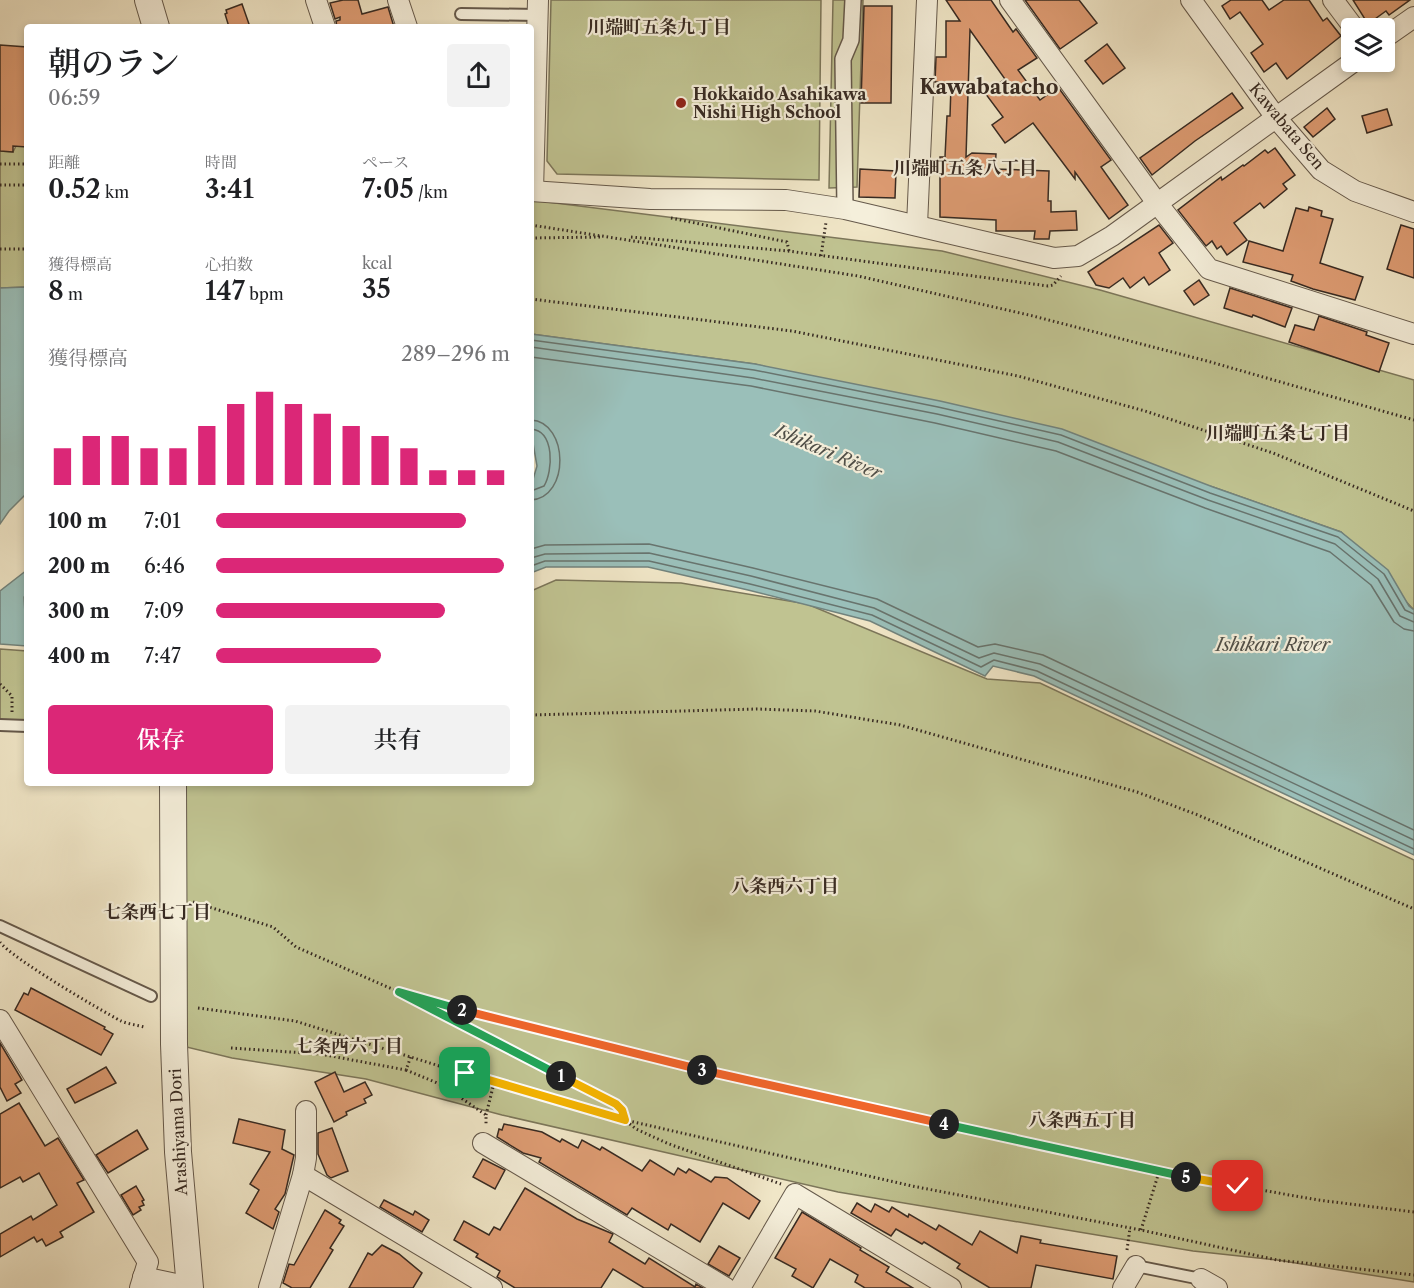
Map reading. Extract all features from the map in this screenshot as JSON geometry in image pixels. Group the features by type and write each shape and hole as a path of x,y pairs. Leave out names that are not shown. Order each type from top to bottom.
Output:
{"street":[{"path":"148,0 155,24"},
{"path":"316,0 324,24"},
{"path":"398,0 406,24"},
{"path":"845,209 843,59 851,40 853,0"},
{"path":"917,225 927,0"},
{"path":"1010,0 1157,203 1209,269 1414,334"},
{"name":"Kawabata Sen","path":"1191,0 1277,119 1321,170 1355,191 1414,212"},
{"path":"1333,0 1346,18"},
{"path":"534,130 538,7"},
{"path":"1395,30 1414,17"},
{"path":"534,191 650,199 786,200 845,209 1054,258 1078,256 1112,236 1341,71"},
{"name":"Arashiyama Dori","path":"173,786 178,1152 190,1288"},
{"path":"0,1020 148,1262 142,1283 190,1288"},
{"path":"269,1288 303,1175 306,1158 306,1111"},
{"path":"483,1143 726,1288"},
{"path":"303,1175 492,1288"},
{"path":"740,1288 795,1194 951,1288"},
{"path":"1123,1288 1131,1261"}],"lane":[{"path":"461,14 538,7"},
{"path":"6,725 24,726"},
{"path":"0,926 151,996"},
{"path":"1131,1261 1209,1283"}],"path":[{"path":"0,164 24,164"},
{"path":"0,185 24,185"},
{"path":"663,216 787,242 789,252"},
{"path":"821,256 825,223"},
{"path":"534,225 614,236 858,276 1021,313 1207,360 1414,420"},
{"path":"534,238 614,236 789,252 1048,286 1056,282 1078,256"},
{"path":"0,249 24,249"},
{"path":"534,299 792,331 1018,376 1145,411 1273,453 1414,511"},
{"path":"0,684 12,696 6,725"},
{"path":"534,715 769,709 815,711 900,725 1137,792 1198,814 1414,909"},
{"path":"191,901 273,927 296,947 399,992 609,1100 622,1110 625,1120 636,1129 669,1144 779,1182 795,1194"},
{"path":"0,942 4,948 26,963 123,1022 144,1027"},
{"path":"399,992 732,1078 1159,1172 1318,1200 1414,1212"},
{"path":"198,1008 295,1021 494,1083 625,1120 912,1186 1141,1230 1276,1260 1414,1275"},
{"path":"231,1048 320,1054 406,1070 442,1085 486,1115"},
{"path":"406,1070 411,1056"},
{"path":"483,1143 481,1137 486,1126 486,1115 494,1083"},
{"path":"1141,1230 1159,1172"},
{"path":"1130,1228 1131,1261"}],"green space":[{"name":"Hokkaido Asahikawa Nishi High School","path":"551,0 821,0 819,180 557,174 547,161"},
{"path":"833,0 863,0 857,187 829,188"},
{"path":"21,136 24,136 24,287 0,288 0,151 13,152"},
{"path":"534,200 942,251 1100,290 1414,380 1414,610 1341,532 1213,487 755,364 534,334"},
{"path":"556,580 681,583 807,604 987,679 1040,683 1414,860 1414,1282 1277,1260 1193,1251 838,1192 502,1115 366,1079 232,1058 174,1044 173,786 534,786 534,590"},
{"path":"0,649 24,651 24,726 0,725"}],"water":[{"path":"24,287 24,496 0,524 0,288"},
{"name":"Ishikari River","path":"534,334 755,364 940,401 1062,429 1213,487 1341,532 1388,570 1409,606 1414,610 1414,855 1034,676 993,666 985,676 870,621 648,567 546,567 534,572 534,476 537,466 534,449"},
{"path":"24,572 24,646 0,644 0,591"}],"building":[{"path":"358,0 362,14 388,7 393,24 336,24 340,17 335,19 330,3"},
{"path":"946,0 991,0 1013,32 1016,29 1037,58 1018,70 1040,100 1058,87 1111,160 1101,167 1128,205 1109,219 1075,172 1075,179 1033,123 1005,143 992,125 1003,117 985,93 1005,79 970,30 966,157 972,153 996,154 995,169 1049,171 1048,201 1051,201 1051,212 1076,211 1077,230 1050,231 1049,239 1034,239 1035,231 996,231 996,220 940,217 940,157 945,157 951,86 950,82 935,82 936,57 946,57 946,21 960,21"},
{"path":"1025,0 1079,0 1097,23 1060,49"},
{"path":"1231,0 1262,0 1269,10 1284,0 1309,0 1323,21 1327,18 1341,36 1287,79 1276,63 1264,72 1251,53 1263,44 1240,12 1230,19 1222,6"},
{"path":"1353,0 1410,0 1389,15 1386,11 1376,18 1364,18"},
{"path":"242,4 249,24 228,24 226,10"},
{"path":"864,6 892,6 891,103 861,103"},
{"path":"1107,44 1125,68 1103,84 1085,61"},
{"path":"0,45 24,47 24,147 13,146 13,152 0,151"},
{"path":"1232,93 1243,108 1195,141 1152,175 1140,158"},
{"path":"1327,108 1335,119 1313,137 1304,127"},
{"path":"1387,109 1392,125 1367,133 1362,116"},
{"path":"1275,148 1295,175 1283,184 1287,189 1264,208 1260,203 1234,223 1247,240 1227,255 1221,246 1217,249 1212,241 1206,246 1178,210 1221,177 1222,180 1265,150 1268,153"},
{"path":"860,169 896,171 895,198 859,197"},
{"path":"1309,207 1322,211 1321,216 1333,219 1320,263 1363,277 1355,300 1291,281 1293,275 1243,262 1249,241 1283,251 1296,208 1308,211"},
{"path":"1159,225 1173,243 1159,253 1170,270 1149,285 1144,277 1130,288 1123,278 1109,288 1096,285 1088,272"},
{"path":"1401,225 1414,229 1414,278 1387,269"},
{"path":"1199,280 1209,295 1194,305 1184,291"},
{"path":"1230,288 1292,308 1285,327 1253,315 1252,317 1224,308"},
{"path":"1319,316 1367,332 1366,335 1389,343 1379,372 1289,342 1295,325 1314,330"},
{"path":"31,988 105,1027 104,1029 113,1034 101,1055 15,1010 24,993 28,995"},
{"path":"0,1043 22,1080 15,1084 21,1093 7,1101 0,1087"},
{"path":"106,1067 116,1083 75,1103 67,1089"},
{"path":"335,1072 344,1092 365,1082 372,1095 364,1099 366,1103 346,1112 347,1115 334,1122 315,1082"},
{"path":"19,1103 45,1146 58,1138 84,1180 77,1183 94,1212 60,1232 63,1237 46,1246 42,1239 37,1242 34,1237 0,1257 0,1234 31,1216 33,1220 57,1205 39,1173 23,1182 20,1177 0,1188 0,1114"},
{"path":"239,1119 285,1130 282,1149 294,1155 285,1194 275,1209 279,1212 273,1229 246,1213 259,1190 250,1184 270,1152 233,1143"},
{"path":"504,1124 542,1132 560,1142 562,1139 578,1148 582,1140 600,1150 602,1147 642,1171 650,1160 674,1175 678,1168 686,1173 689,1169 711,1182 715,1177 727,1178 760,1201 749,1219 723,1203 700,1242 671,1224 668,1230 632,1208 627,1215 539,1162 541,1158 523,1153 497,1137 499,1129 502,1130"},
{"path":"332,1128 348,1171 331,1178 327,1175 318,1154 318,1133"},
{"path":"137,1130 148,1149 108,1173 96,1155"},
{"path":"483,1159 505,1170 495,1189 473,1177"},
{"path":"136,1186 144,1200 142,1201 144,1205 139,1207 141,1210 133,1215 121,1195"},
{"path":"525,1188 577,1219 613,1234 609,1242 645,1264 649,1258 695,1287 696,1284 703,1288 644,1288 613,1269 601,1288 515,1288 497,1277 500,1271 476,1257 478,1254 454,1240 464,1221 489,1235 494,1227 500,1230"},
{"path":"384,1200 413,1215 415,1211 429,1220 422,1232 380,1207"},
{"path":"857,1203 871,1212 875,1204 889,1212 892,1207 936,1230 939,1225 972,1245 980,1231 1017,1253 1021,1236 1041,1240 1040,1243 1117,1256 1113,1279 1036,1265 1031,1288 990,1288 957,1268 960,1264 924,1242 922,1244 896,1229 891,1236 851,1213"},
{"path":"325,1210 341,1220 339,1223 344,1226 330,1248 333,1250 310,1288 292,1288 283,1283 289,1264 294,1265"},
{"path":"802,1212 889,1267 886,1272 913,1288 865,1288 855,1282 858,1275 830,1259 813,1288 792,1276 796,1269 775,1258"},
{"path":"382,1245 399,1254 422,1273 413,1288 349,1288 368,1253 372,1255"},
{"path":"719,1246 740,1258 729,1276 708,1264"}],"place":[{"name":"Hokkaido Asahikawa Nishi High School","path":"681,103"}],"district":[{"name":"川端町五条九丁目","path":"659,27"},
{"name":"Kawabatacho","path":"989,87"},
{"name":"川端町五条八丁目","path":"965,168"},
{"name":"川端町五条七丁目","path":"1278,433"},
{"name":"八条西六丁目","path":"785,886"},
{"name":"七条西七丁目","path":"157,912"},
{"name":"七条西六丁目","path":"349,1046"},
{"name":"八条西五丁目","path":"1082,1120"}],"route":[{"path":"465,1073 625,1120 622,1110 609,1100 399,992 732,1078 1159,1172 1238,1186"}]}
